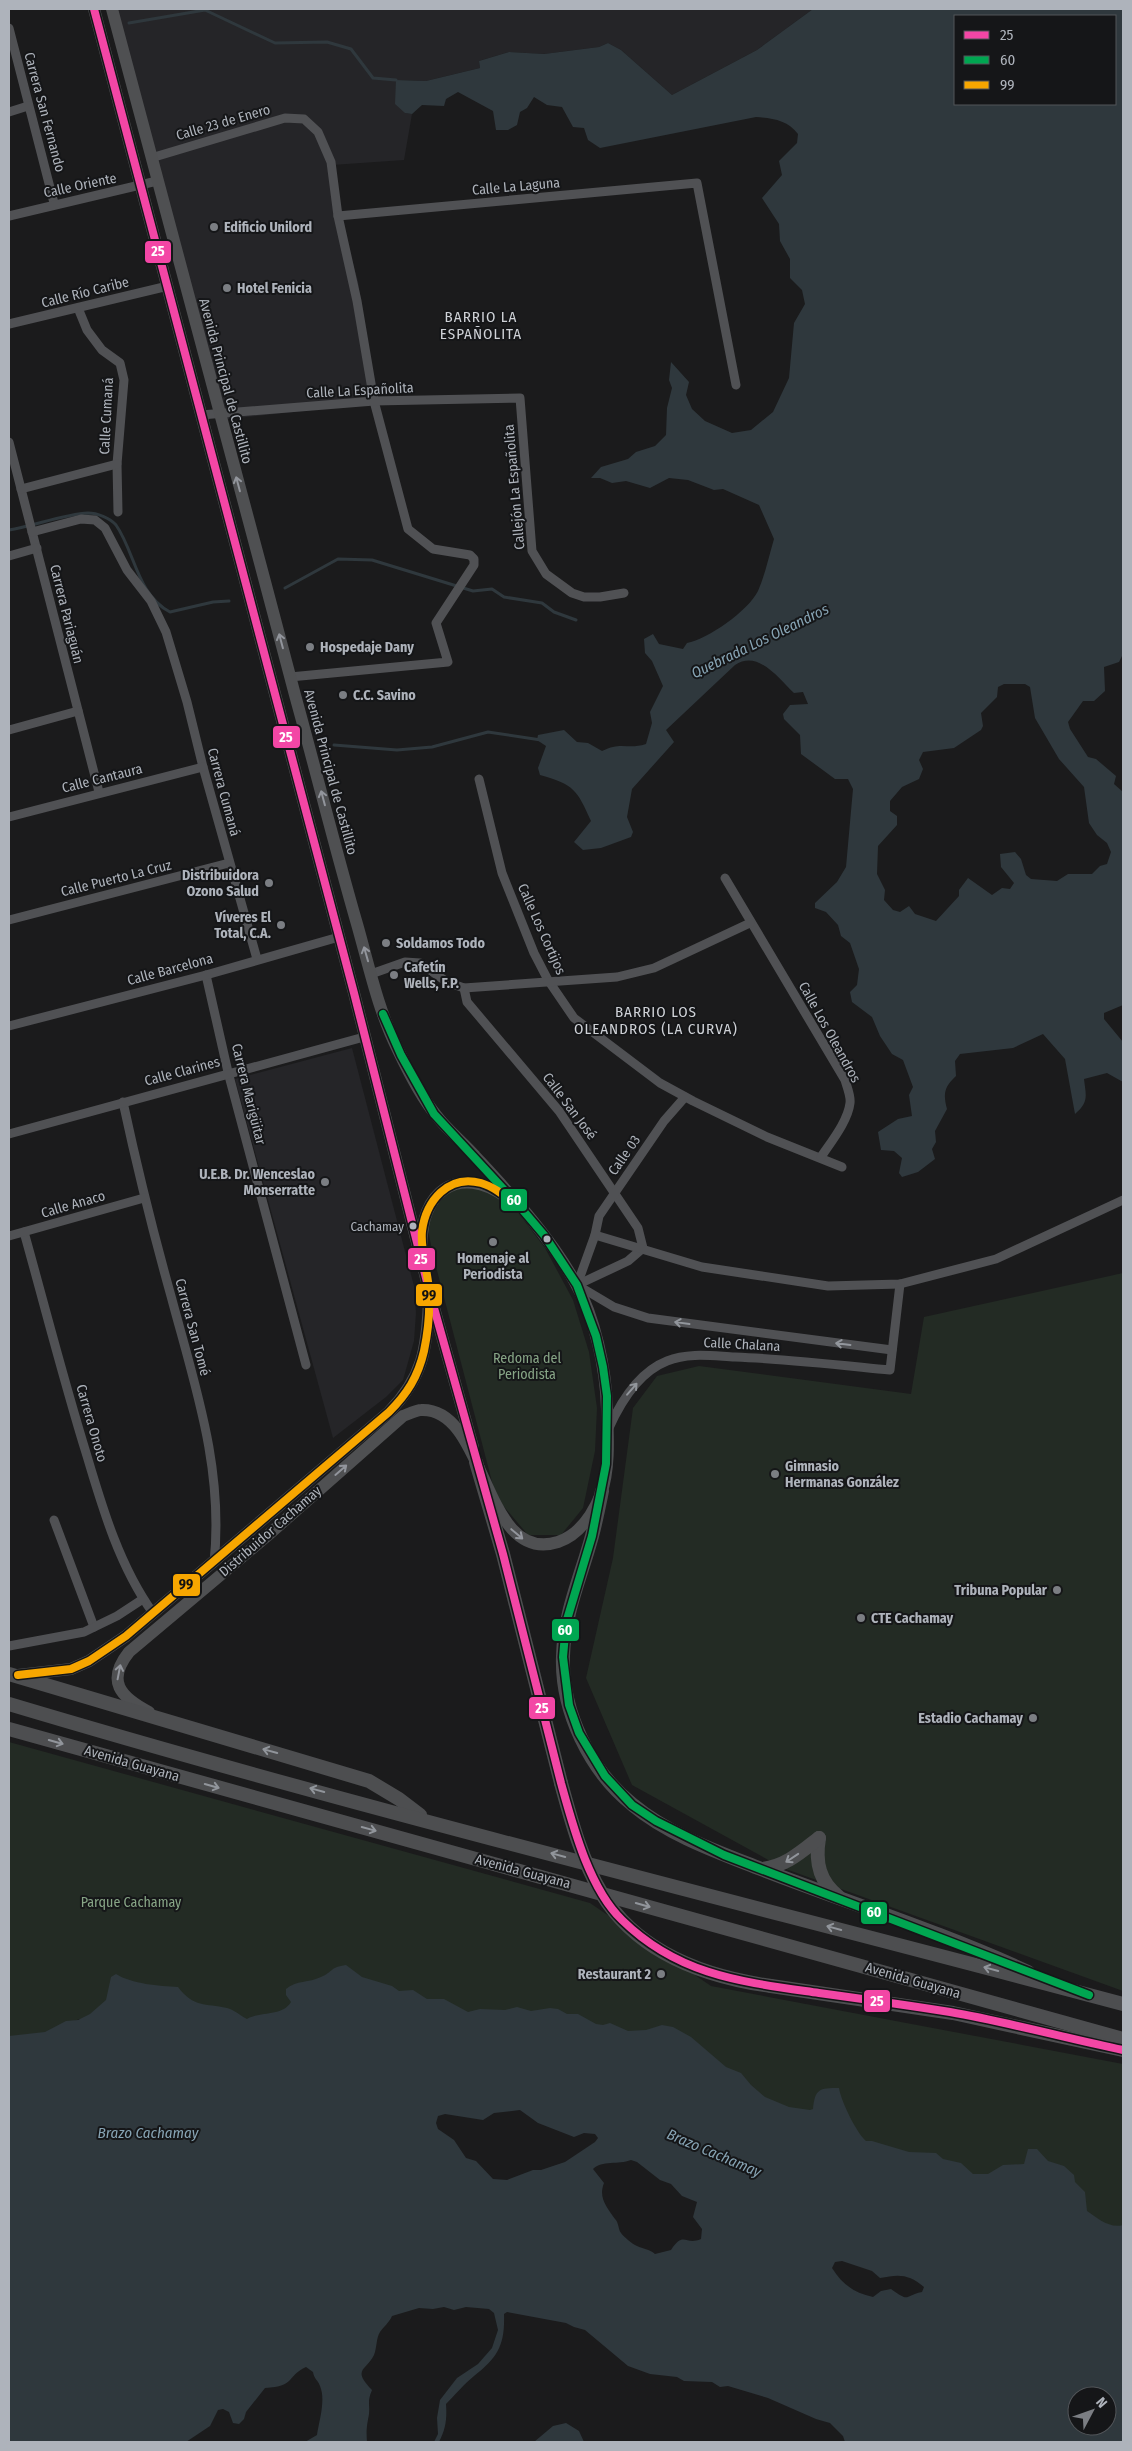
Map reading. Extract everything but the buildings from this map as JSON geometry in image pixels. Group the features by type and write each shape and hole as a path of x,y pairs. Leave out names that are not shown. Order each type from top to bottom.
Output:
{"main road":[{"path":"94,9 142,185 429,1290 503,1554 570,1818 595,1880 620,1918 649,1943 668,1955 696,1968 735,1981 953,2013 1123,2050"},
{"name":"Avenida Principal de Castillito","path":"112,9 290,677 387,1026 434,1114 544,1235 577,1285 596,1336 603,1367 608,1431 602,1491 591,1514 580,1529 568,1538 541,1545 518,1537 509,1526 476,1462"},
{"path":"429,1290 422,1245 422,1232 425,1215 442,1190 452,1184 466,1181 480,1183 496,1190 521,1208"},
{"name":"Distribuidor Cachamay","path":"14,1674 53,1673 71,1669 89,1661 126,1636 389,1412 406,1395 418,1375 424,1351 429,1290"},
{"name":"Distribuidor Cachamay","path":"158,1717 136,1705 121,1692 117,1678 121,1662 129,1652 267,1536 398,1420 419,1410 436,1413 447,1418 458,1431 476,1462"},
{"path":"602,1491 592,1536 566,1623 563,1657 565,1681 569,1705 579,1733 605,1776 632,1805 656,1821 686,1837 761,1869 1089,1995"},
{"name":"Distribuidor Cachamay","path":"14,1674 158,1717 220,1738 293,1757 369,1781 399,1799 424,1819"},
{"name":"Avenida Guayana","path":"9,1704 130,1740 1123,2004"},
{"name":"Avenida Guayana","path":"9,1728 1123,2039"},
{"path":"761,1869 776,1867 788,1861 819,1838 818,1868 832,1892 844,1901"}],"street":[{"name":"Carrera San Fernando","path":"9,28 54,204"},
{"path":"9,112 28,106"},
{"name":"Calle 23 de Enero","path":"151,158 285,118 304,119 318,132 331,162 338,216"},
{"name":"Calle Oriente","path":"9,216 157,181"},
{"name":"Calle La Laguna","path":"338,216 697,183 736,386"},
{"path":"290,677 448,662 436,623 474,565 474,559 470,555 433,549 408,529 374,401 358,301 338,216"},
{"name":"Calle Río Caribe","path":"9,324 168,286"},
{"name":"Calle Cumaná","path":"78,308 87,330 102,350 120,363 124,380 117,464 118,512"},
{"name":"Calle La Españolita","path":"201,415 374,401 520,398"},
{"name":"Callejón La Españolita","path":"520,398 532,552 546,574 562,588 572,593 592,597 624,593"},
{"name":"Carrera Pariaguán","path":"9,442 99,792"},
{"path":"21,489 117,464"},
{"name":"Carrera Cumaná","path":"32,531 81,519 95,520 109,534 127,570 151,601 166,632 187,702 202,767 257,959"},
{"path":"9,556 36,548"},
{"path":"9,730 78,711"},
{"name":"Calle Cantaura","path":"9,817 99,792 202,767"},
{"name":"Calle Los Cortijos","path":"479,780 502,873 534,954 548,980 574,1018 660,1083 685,1097 767,1137 842,1167"},
{"name":"Calle Puerto La Cruz","path":"9,920 229,863"},
{"name":"Calle Los Oleandros","path":"725,878 845,1080 851,1102 848,1112 821,1157"},
{"path":"371,974 404,962 420,963 447,982 464,988 548,980 617,977 654,968 750,923"},
{"name":"Calle Barcelona","path":"9,1026 206,975 338,937"},
{"name":"Carrera Marigüitar","path":"206,975 228,1072 306,1365"},
{"name":"Calle San José","path":"464,988 467,1002 559,1111 615,1191 638,1228 643,1248"},
{"name":"Calle Clarines","path":"9,1134 228,1072 364,1037"},
{"name":"Calle 03","path":"577,1285 595,1235 599,1216 664,1121 685,1097"},
{"name":"Carrera San Tomé","path":"123,1102 144,1198 207,1429 215,1479 218,1528 214,1563"},
{"name":"Calle Anaco","path":"9,1236 144,1198"},
{"path":"595,1235 702,1267 828,1286 900,1284 996,1259 1123,1200"},
{"name":"Carrera Onoto","path":"24,1232 80,1433 108,1525 143,1599 153,1613"},
{"path":"577,1285 628,1261 643,1248"},
{"name":"Calle Chalana","path":"608,1431 618,1408 631,1389 648,1372 667,1361 686,1356 763,1358 890,1370 900,1284"},
{"name":"Calle Chalana","path":"577,1285 614,1307 648,1318 892,1350"},
{"path":"54,1520 94,1627"},
{"path":"9,1646 40,1642 84,1632 117,1616 143,1599"}],"shaded area":[{"path":"111,9 813,9 757,50 672,95 621,50 608,43 599,47 544,54 509,52 479,61 480,68 426,81 396,80 405,113 412,114 404,160 332,165 336,204 358,281 377,403 220,420"},
{"name":"U.E.B. Dr. Wenceslao Monserratte","path":"352,1048 414,1286 416,1313 414,1341 403,1380 386,1397 333,1438 235,1079"}],"green space":[{"name":"Redoma del Periodista","path":"470,1185 496,1193 517,1211 545,1248 573,1300 589,1352 597,1408 595,1451 583,1508 561,1535 528,1535 496,1497 433,1255 425,1215 440,1192"},
{"name":"CTE Cachamay","path":"1123,1273 1123,1991 783,1868 632,1785 586,1678 613,1558 633,1408 657,1376 699,1366 911,1394 924,1317"},
{"name":"Parque Cachamay","path":"9,1742 590,1903 711,1986 1123,2064 1123,2235 264,2038 79,2019 9,2052"}],"water":[{"path":"813,9 1123,9 1123,654 1119,662 1104,667 1105,691 1094,701 1083,701 1068,722 1070,729 1088,757 1096,759 1116,776 1114,784 1123,792 1123,1005 1104,1013 1104,1019 1123,1042 1123,1082 1107,1073 1084,1079 1085,1102 1075,1114 1065,1059 1043,1034 1013,1048 960,1054 955,1061 956,1076 946,1091 947,1109 935,1131 936,1142 932,1149 935,1159 918,1172 902,1177 899,1173 902,1158 894,1151 881,1150 878,1132 898,1119 912,1116 909,1095 913,1087 903,1060 892,1054 880,1036 872,1017 852,1002 850,992 857,985 859,969 850,943 841,936 838,925 826,912 815,908 815,903 837,882 846,867 853,789 848,779 835,779 801,754 800,735 784,719 783,714 790,705 808,704 803,692 794,693 775,674 760,663 744,661 735,665 666,730 674,742 632,789 627,817 633,832 631,837 601,848 583,850 574,842 591,821 582,802 578,795 568,786 540,775 538,768 546,746 537,740 538,735 564,730 577,742 588,743 602,751 620,746 646,744 652,723 650,712 663,686 652,661 645,653 644,639 653,634 659,644 683,649 687,643 706,636 727,623 746,607 758,591 774,539 759,505 723,489 714,490 688,480 669,478 650,488 626,481 612,483 600,478 591,478 601,467 628,459 636,452 655,446 666,435 667,408 672,388 669,380 671,362 689,382 686,395 692,409 705,421 732,433 751,430 773,412 789,378 794,323 805,304 802,290 790,278 790,259 780,241 779,224 762,198 782,175 779,161 797,143 798,134 785,123 774,119 756,117 600,148 588,140 584,128 573,127 562,107 547,105 534,97 527,108 520,112 517,125 508,130 496,130 493,111 458,92 446,99 444,106 422,105 412,114 405,113 395,104 396,80 426,81 480,68 479,61 509,52 544,54 599,47 608,43 621,50 672,95 757,50","holes":["1004,684 1025,684 1030,687 1035,718 1059,759 1084,787 1089,823 1097,835 1107,843 1111,852 1107,864 1100,866 1092,874 1068,874 1057,881 1031,879 1026,875 1021,859 1015,852 1000,854 1001,867 1014,883 1010,889 1002,888 992,895 968,878 959,890 959,896 936,921 915,914 909,906 900,912 893,910 884,900 885,890 877,874 878,846 897,825 897,816 890,811 890,801 902,787 919,779 923,769 919,760 923,752 954,748 981,730 983,726 981,713 997,697 998,687"]},
{"name":"Brazo Cachamay","path":"346,1965 362,1977 392,1986 399,1991 413,1990 427,1999 444,1999 468,2012 480,2009 505,2010 517,2007 531,2011 550,2008 558,2009 567,2014 578,2014 596,2024 610,2023 628,2031 646,2030 662,2025 673,2027 691,2037 726,2067 741,2073 765,2097 789,2107 810,2110 813,2109 815,2097 819,2091 827,2088 839,2088 850,2116 866,2141 909,2152 936,2153 943,2159 961,2163 973,2174 988,2174 1003,2165 1024,2164 1028,2149 1037,2149 1048,2161 1064,2166 1074,2175 1075,2182 1085,2192 1087,2211 1099,2220 1109,2224 1123,2225 1123,2442 845,2442 843,2436 830,2423 816,2419 768,2398 728,2386 720,2387 712,2382 684,2381 677,2377 650,2374 628,2366 585,2330 566,2323 507,2312 504,2314 503,2334 498,2350 489,2363 446,2404 445,2428 439,2442 434,2442 438,2434 437,2418 440,2400 457,2378 478,2364 492,2348 498,2330 494,2313 489,2309 466,2307 454,2310 444,2307 433,2309 419,2308 392,2316 380,2332 374,2355 362,2370 362,2378 372,2390 369,2400 367,2442 305,2442 317,2435 322,2410 320,2386 313,2372 306,2367 286,2383 265,2388 239,2424 233,2423 229,2412 223,2409 218,2410 210,2426 186,2442 9,2442 9,2036 45,2032 66,2021 78,2020 90,2014 106,2000 111,1977 116,1974 138,1982 178,1987 195,2002 229,2009 247,2019 282,2010 291,2002 286,1995 286,1989 294,1984 321,1977 334,1968","holes":["520,2110 538,2123 574,2137 584,2133 595,2134 598,2138 565,2162 541,2170 533,2170 507,2180 493,2179 476,2161 466,2158 454,2140 438,2129 436,2123 438,2116 445,2114 483,2120 494,2113","631,2160 637,2162 660,2180 671,2184 682,2196 697,2202 693,2217 702,2229 701,2239 696,2241 682,2240 675,2244 671,2250 655,2254 635,2245 624,2236 604,2202 602,2193 604,2183 593,2169 601,2164","842,2261 872,2271 880,2278 904,2276 924,2287 922,2292 907,2297 891,2289 881,2291 873,2297 866,2295 849,2287 832,2268 835,2262"]},
{"path":"566,2423 579,2431 584,2442 534,2442 553,2426"}],"waterway":[{"path":"129,23 205,10 275,43 327,42 351,49 373,78 396,80"},
{"path":"9,530 79,514 92,513 99,515 116,525 143,584 150,595 170,612 213,602 229,601"},
{"path":"285,588 338,559 372,560 473,591 492,589 504,597 542,603 554,612 576,620"},
{"name":"Quebrada Los Oleandros","path":"334,745 397,750 432,747 488,732 541,740"}],"transit line":[{"name":"25","path":"94,9 354,993 429,1290 503,1554 561,1783 577,1837 591,1874 610,1907 644,1939 689,1965 713,1973 764,1985 972,2016 1123,2050"},
{"name":"60","path":"383,1014 401,1055 434,1114 544,1235 577,1285 596,1336 607,1396 606,1464 592,1536 566,1623 563,1657 569,1705 579,1733 605,1776 632,1805 656,1821 724,1855 1089,1995"},
{"name":"99","path":"18,1675 71,1669 89,1661 126,1636 389,1412 406,1392 422,1360 427,1336 429,1298 422,1246 422,1231 428,1210 441,1192 458,1182 481,1183 496,1190 519,1207"}],"place":[{"name":"Edificio Unilord","path":"214,227"},
{"name":"Hotel Fenicia","path":"227,288"},
{"name":"Hospedaje Dany","path":"310,647"},
{"name":"C.C. Savino","path":"343,695"},
{"name":"Distribuidora Ozono Salud","path":"269,883"},
{"name":"Víveres El Total, C.A.","path":"281,925"},
{"name":"Soldamos Todo","path":"386,943"},
{"name":"Cafetín Wells, F.P.","path":"394,975"},
{"name":"U.E.B. Dr. Wenceslao Monserratte","path":"325,1182"},
{"name":"Cachamay","path":"413,1226"},
{"name":"Homenaje al Periodista","path":"493,1242"},
{"name":"Gimnasio Hermanas González","path":"775,1474"},
{"name":"Tribuna Popular","path":"1057,1590"},
{"name":"CTE Cachamay","path":"861,1618"},
{"name":"Estadio Cachamay","path":"1033,1718"},
{"name":"Restaurant 2","path":"661,1974"}],"district":[{"name":"BARRIO LA ESPAÑOLITA","path":"481,326"},
{"name":"BARRIO LOS OLEANDROS (LA CURVA)","path":"656,1020"}]}
